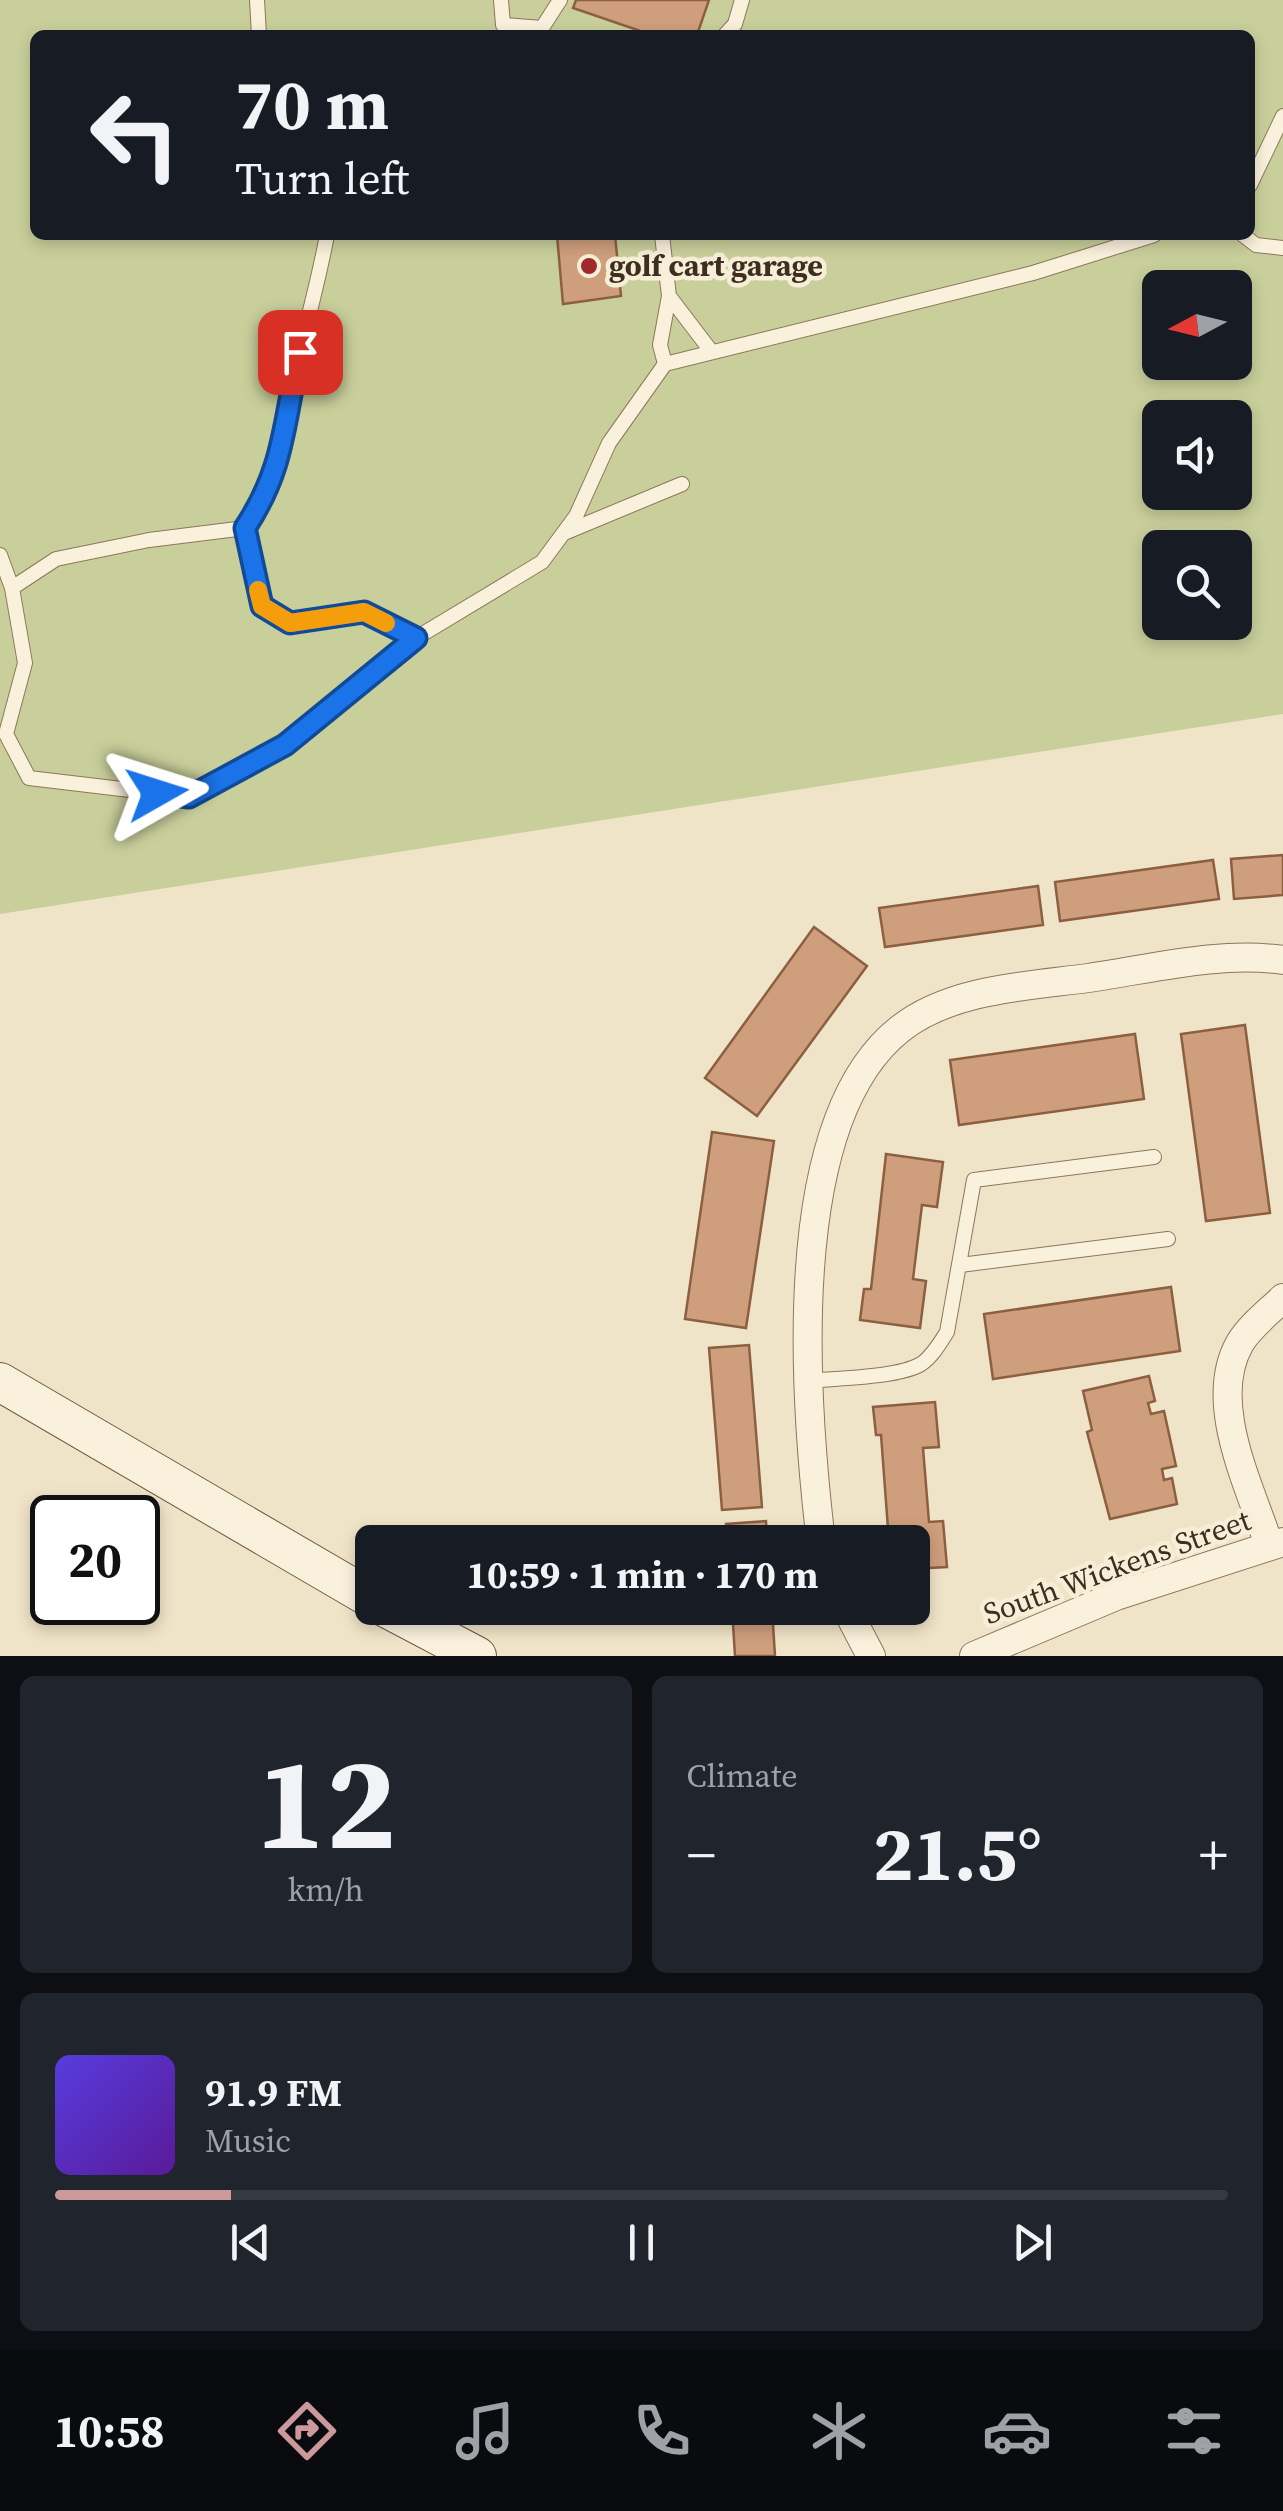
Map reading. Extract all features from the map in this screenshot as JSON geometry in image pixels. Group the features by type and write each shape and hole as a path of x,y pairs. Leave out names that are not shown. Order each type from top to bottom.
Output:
{"street":[{"path":"820,1525 807,1381 814,1229 829,1151 850,1089 901,1028 948,1003 1025,986 1234,958 1283,960"},
{"path":"1276,1543 1232,1430 1228,1382 1241,1341 1283,1298"},
{"path":"0,1382 355,1590"},
{"name":"South Wickens Street","path":"974,1656 1116,1596 1276,1543"},
{"path":"418,1625 477,1656"},
{"path":"854,1625 870,1656"}],"lane":[{"path":"257,0 259,30"},
{"path":"501,0 503,24 542,28 560,0"},
{"path":"729,30 735,24 742,0"},
{"path":"1255,175 1283,116"},
{"path":"326,240 292,383 282,454 268,494 245,528 262,606 290,623 364,612 416,638"},
{"path":"663,240 669,296 660,345 665,364"},
{"path":"0,555 12,588 25,664 6,734 29,778 189,797 285,745 416,638 542,562 576,516 609,443 665,364 1033,273 1138,240"},
{"path":"1250,240 1256,245 1283,248"},
{"path":"669,296 711,351"},
{"path":"564,534 682,484"},
{"path":"12,588 56,560 149,540 245,528"},
{"path":"807,1381 902,1370 921,1364 946,1332 974,1180 1154,1157"},
{"path":"960,1265 1168,1239"}],"green space":[{"path":"0,0 1283,0 1283,714 0,914"}],"building":[{"path":"576,0 709,0 699,30 637,30 573,8"},
{"name":"golf cart garage","path":"557,240 615,240 621,296 563,304"},
{"path":"1283,855 1283,895 1234,899 1231,859"},
{"path":"1213,860 1219,899 1060,921 1055,882"},
{"path":"1038,886 1043,925 885,947 879,908"},
{"path":"814,927 867,966 757,1116 705,1078"},
{"path":"1245,1025 1270,1213 1206,1221 1181,1034"},
{"path":"1135,1034 1144,1099 959,1125 950,1060"},
{"path":"712,1132 774,1141 746,1328 685,1319"},
{"path":"886,1154 943,1162 937,1207 922,1205 913,1279 926,1281 920,1328 860,1320 864,1289 871,1289"},
{"path":"1171,1287 1180,1351 993,1379 984,1314"},
{"path":"749,1345 762,1507 722,1510 709,1348"},
{"path":"1149,1376 1155,1401 1148,1403 1151,1414 1164,1411 1176,1466 1162,1469 1164,1480 1172,1478 1177,1504 1110,1519 1087,1432 1092,1430 1083,1391"},
{"path":"935,1402 939,1447 923,1448 929,1522 943,1521 947,1567 930,1568 930,1525 888,1525 881,1435 876,1435 873,1407"},
{"path":"766,1521 766,1525 726,1525"},
{"path":"733,1625 773,1625 775,1656 735,1656"}],"slow traffic":[{"path":"258,590 262,606 290,623 364,612 386,623"}],"place":[{"name":"golf cart garage","path":"589,266"}],"route":[{"path":"157,793 189,797 285,745 416,638 364,612 290,623 262,606 245,528 268,494 282,454 300,352"}]}
